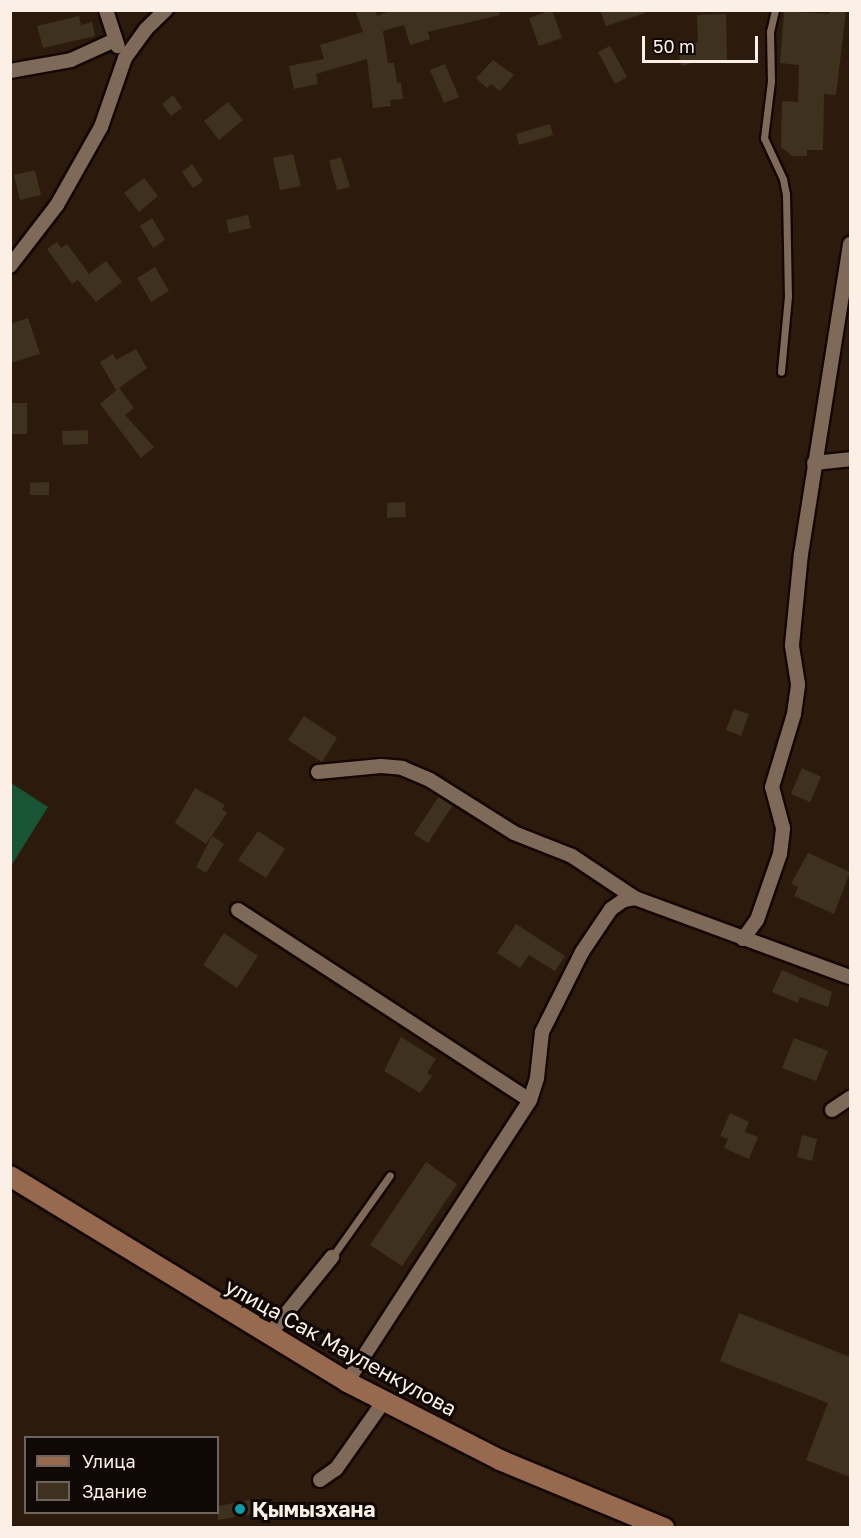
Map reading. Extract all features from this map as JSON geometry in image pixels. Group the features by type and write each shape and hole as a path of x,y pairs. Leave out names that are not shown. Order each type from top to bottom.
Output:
{"main road":[{"name":"улица Сак Мауленкулова","path":"10,1176 268,1336 347,1382 500,1460 664,1527"}],"street":[{"path":"106,10 115,40 125,58"},
{"path":"10,266 57,205 101,127 125,58 146,28 166,10"},
{"path":"10,71 71,60 115,40"},
{"path":"743,939 757,920 780,854 783,828 772,787 794,714 798,684 792,645 814,463 850,244"},
{"path":"814,463 850,459"},
{"path":"318,772 402,768 430,780 514,833 572,856 635,898 850,977"},
{"path":"347,1382 530,1100 537,1078 542,1032 559,996 607,914 624,900 635,898"},
{"path":"238,910 530,1100"},
{"path":"832,1110 850,1098"},
{"path":"268,1336 332,1257"},
{"path":"320,1480 336,1469 384,1401"}],"lane":[{"path":"775,10 770,31 771,81 764,138 783,179 786,194 788,296 781,372"},
{"path":"332,1257 390,1175"}],"green space":[{"path":"11,783 48,807 11,866"}],"building":[{"path":"355,10 375,10 377,16 393,10 499,10 500,15 428,32 430,39 410,45 404,25 383,31 388,63 394,63 397,83 401,82 403,99 390,100 391,106 373,108 367,59 316,74 318,84 294,89 289,66 324,59 320,45 363,32"},
{"path":"552,10 562,38 539,46 529,18"},
{"path":"600,10 644,10 645,13 606,26"},
{"path":"829,10 846,10 836,95 824,94 823,150 807,150 807,156 792,156 781,147 782,101 798,102 799,65 780,63 784,11 829,14"},
{"path":"726,14 727,60 697,61 682,66 677,49 698,42 697,15"},
{"path":"79,16 81,25 92,22 95,36 43,48 37,26"},
{"path":"610,46 627,77 615,84 598,52"},
{"path":"493,60 514,75 500,91 491,84 487,88 476,78"},
{"path":"445,64 459,97 444,103 430,70"},
{"path":"173,95 182,108 171,116 162,104"},
{"path":"228,102 243,120 219,140 204,121"},
{"path":"550,124 553,135 519,145 516,134"},
{"path":"293,154 301,186 280,190 273,158"},
{"path":"341,157 350,187 337,190 329,161"},
{"path":"192,164 203,181 193,188 182,172"},
{"path":"35,170 41,195 20,200 14,175"},
{"path":"144,178 158,196 139,212 124,193"},
{"path":"248,215 251,228 229,233 226,220"},
{"path":"152,218 165,240 153,248 140,226"},
{"path":"57,242 61,248 67,244 89,274 106,261 122,282 96,302 78,280 72,284 47,249"},
{"path":"155,267 169,291 151,302 137,278"},
{"path":"28,318 40,354 10,363 10,324"},
{"path":"136,349 147,368 116,390 100,362 113,354 116,360"},
{"path":"119,388 134,408 125,415 154,447 141,458 100,404"},
{"path":"10,403 27,403 27,434 10,434"},
{"path":"88,430 88,444 63,445 62,431"},
{"path":"49,482 49,495 30,495 30,483"},
{"path":"405,502 406,517 387,518 387,503"},
{"path":"734,709 749,714 741,736 726,730"},
{"path":"304,716 337,738 322,762 288,740"},
{"path":"802,768 821,777 810,802 791,794"},
{"path":"195,788 225,805 222,809 227,813 206,844 175,823"},
{"path":"439,796 453,805 428,843 414,834"},
{"path":"258,831 285,849 266,878 238,860"},
{"path":"212,836 224,844 206,873 196,867"},
{"path":"808,853 850,872 834,914 794,896 798,887 791,884"},
{"path":"516,924 565,956 555,971 529,955 520,968 497,953"},
{"path":"224,933 258,956 237,988 203,965"},
{"path":"782,970 832,992 828,1007 800,997 798,1003 772,992"},
{"path":"401,1037 436,1059 427,1073 432,1076 420,1093 384,1071"},
{"path":"794,1038 828,1051 816,1081 782,1068"},
{"path":"730,1113 749,1122 745,1132 758,1137 749,1159 724,1148 728,1139 720,1136"},
{"path":"802,1135 817,1139 812,1161 797,1157"},
{"path":"426,1162 457,1184 402,1266 370,1245"},
{"path":"739,1313 850,1357 850,1477 806,1460 828,1403 720,1361"},
{"name":"Қымызхана","path":"260,1498 263,1512 218,1520 219,1506"}],"place":[{"name":"Қымызхана","path":"240,1509"}]}
